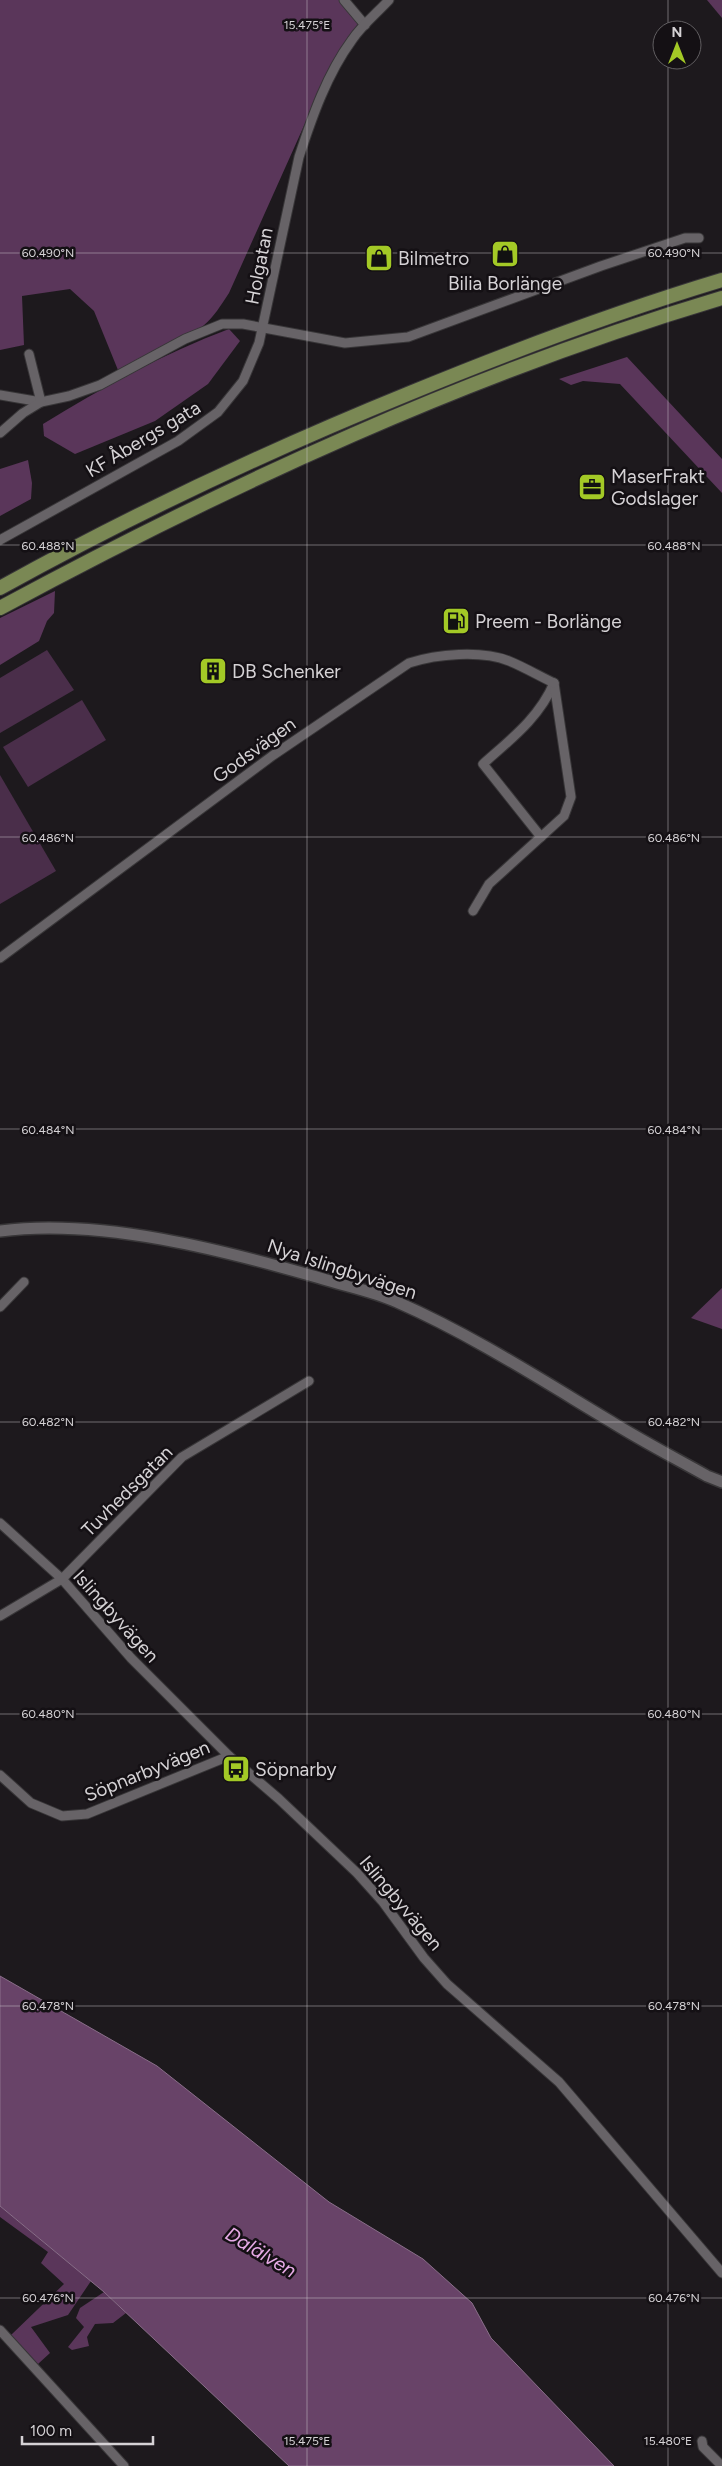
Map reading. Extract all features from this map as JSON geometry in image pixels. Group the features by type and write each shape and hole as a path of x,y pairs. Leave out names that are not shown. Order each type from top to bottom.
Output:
{"highway":[{"path":"0,588 136,516 316,432 488,361 600,320 722,280"},
{"path":"0,608 134,537 323,448 493,378 606,336 722,298"}],"street":[{"path":"344,0 365,25"},
{"name":"Holgatan","path":"0,433 23,413 41,402 100,385 185,339 212,327 233,324 264,327 301,150 333,71 352,39 389,0"},
{"path":"264,327 345,343 408,337 601,266 685,238 699,238"},
{"name":"KF Åbergs gata","path":"0,540 178,441 218,412 243,381 251,366 264,327"},
{"path":"29,354 41,402"},
{"name":"Holgatan","path":"0,395 41,402"},
{"name":"Godsvägen","path":"0,958 272,756 409,663 422,659 468,654 507,660 554,683"},
{"path":"474,910 489,884 564,816 570,797 554,683"},
{"path":"541,837 483,764 527,724 545,703 554,683"},
{"name":"Nya Islingbyvägen","path":"0,1231 21,1228 97,1231 180,1242 254,1259 395,1301 502,1354 612,1422 707,1476 722,1482"},
{"path":"0,1307 24,1282"},
{"name":"Tuvhedsgatan","path":"0,1616 62,1579 182,1457 309,1381"},
{"name":"Islingbyvägen","path":"0,1524 62,1579 131,1658 229,1756 279,1799 357,1873 383,1902 424,1958 447,1984 559,2082 722,2273"},
{"name":"Söpnarbyvägen","path":"0,1775 31,1803 62,1816 87,1814 229,1756"},
{"path":"0,2330 124,2466"},
{"path":"702,2441 703,2447 722,2466"}],"shaded area":[{"path":"0,0 344,0 365,25 307,119 229,293 214,315 194,334 163,353 120,375 94,311 70,289 22,296 24,345 0,350"},
{"path":"707,0 722,0 722,18"},
{"path":"229,329 240,341 208,384 155,421 75,454 44,436 43,424 88,397 157,360"},
{"path":"627,357 722,459 722,493 620,384 583,381 571,385 559,379"},
{"path":"28,460 32,483 31,499 0,516 0,469"},
{"path":"55,591 54,613 47,621 39,641 0,665 0,618"},
{"path":"47,650 74,690 0,733 0,678"},
{"path":"82,700 106,740 28,787 3,747"},
{"path":"0,775 56,871 0,904"},
{"path":"722,1288 722,1329 691,1318"},
{"path":"0,2206 91,2281 68,2315 31,2327 50,2353 38,2364 11,2335 64,2284 41,2263 48,2252 0,2217"},
{"path":"104,2292 126,2313 113,2323 95,2324 87,2337 89,2346 72,2350 68,2347 84,2327 76,2318 80,2308"}],"water":[{"name":"Dalälven","path":"0,1976 157,2066 329,2202 423,2259 472,2303 491,2338 614,2466 289,2466 104,2292 0,2206"}],"place":[{"name":"Bilia Borlänge","path":"505,254"},
{"name":"Bilmetro","path":"379,258"},
{"name":"MaserFrakt Godslager","path":"592,487"},
{"name":"Preem - Borlänge","path":"456,621"},
{"name":"DB Schenker","path":"213,671"},
{"name":"Söpnarby","path":"236,1769"}]}
